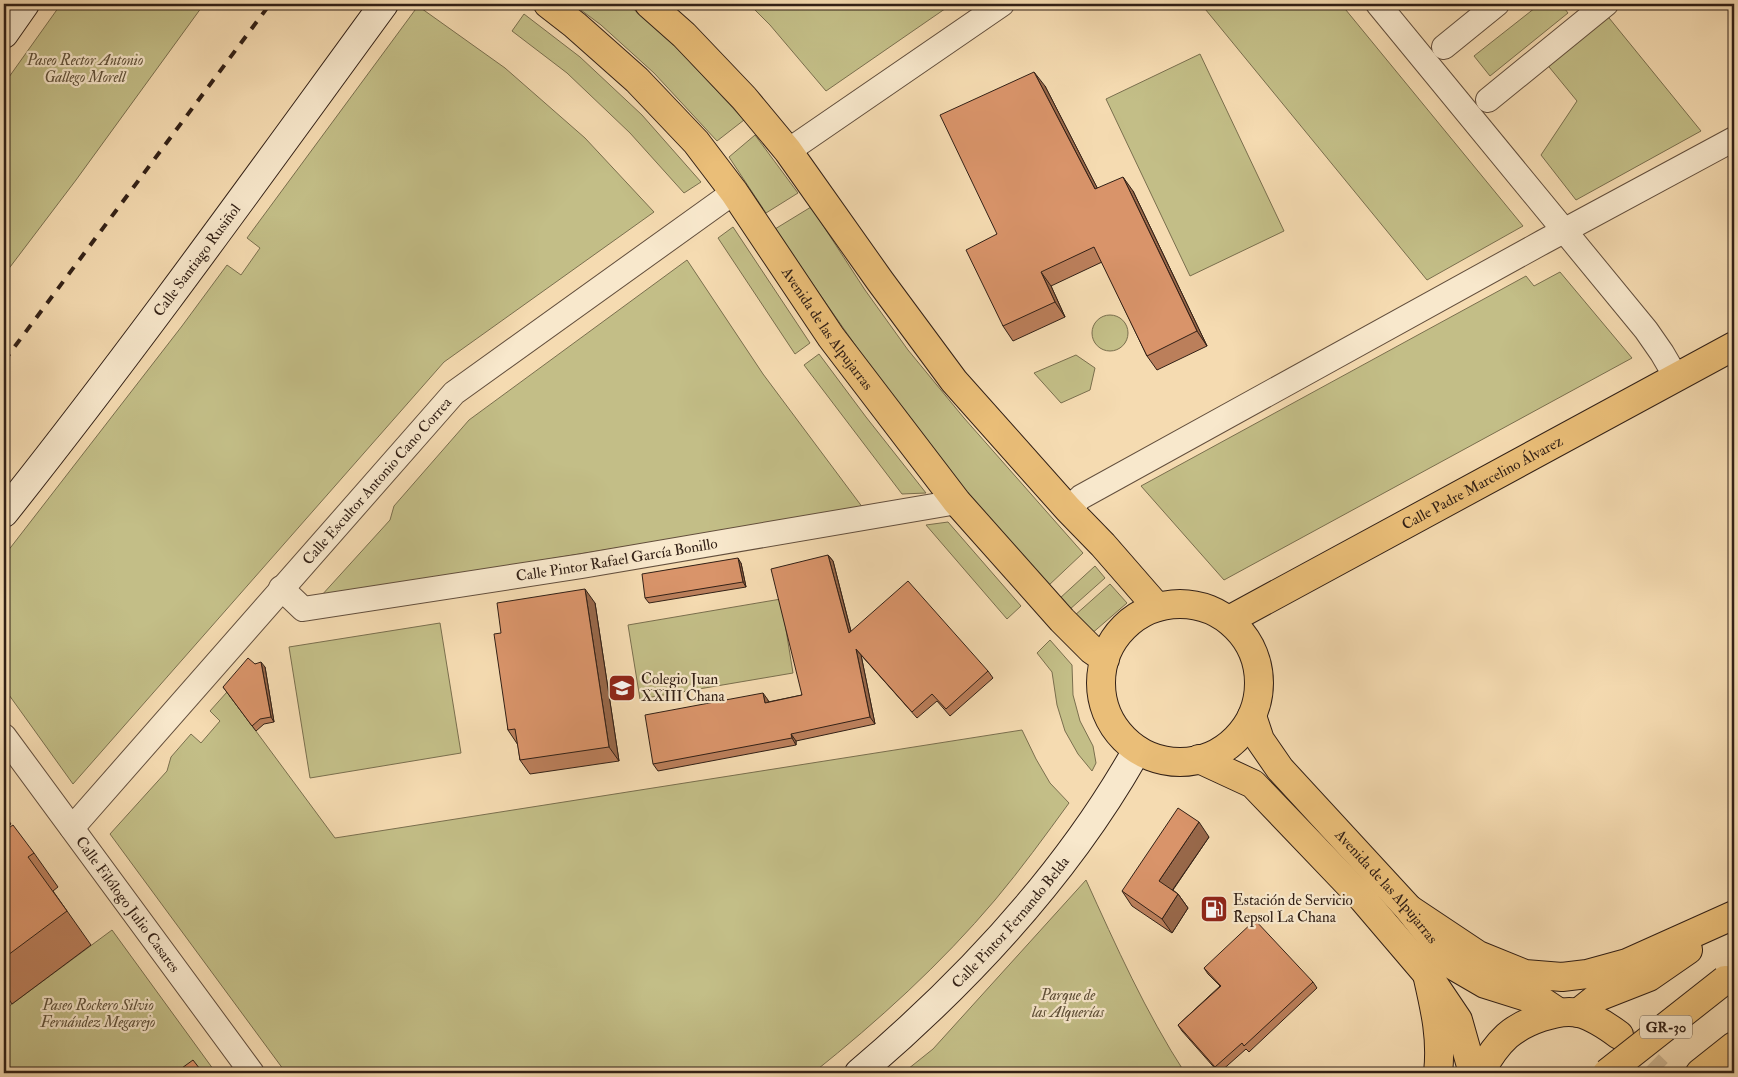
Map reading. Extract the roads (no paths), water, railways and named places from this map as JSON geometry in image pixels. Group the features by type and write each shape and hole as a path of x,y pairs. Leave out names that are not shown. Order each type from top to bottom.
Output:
{"main road":[{"name":"Avenida de las Alpujarras","path":"548,4 575,25 637,80 696,142 734,192 831,337 957,502 1062,620 1092,650 1105,659"},
{"path":"649,4 684,35 744,98 788,151 954,381 1068,509 1103,544 1157,607"},
{"name":"Calle Padre Marcelino Álvarez","path":"1229,620 1734,346"},
{"path":"1180,604 1200,606 1229,620 1246,639 1256,659 1260,684 1252,716 1232,742 1208,757 1185,762 1161,760 1137,750 1118,732 1105,710 1101,686 1105,659 1118,634 1136,616 1157,607 1180,604"},
{"name":"Avenida de las Alpujarras","path":"1252,716 1260,740 1280,769 1409,909 1454,966 1485,984 1543,1002 1568,1013 1602,1022 1619,1034"},
{"name":"Avenida de las Alpujarras","path":"1199,759 1253,784 1363,899 1427,974 1458,1020 1473,1073"},
{"path":"1409,909 1478,955 1525,974 1562,977 1587,974 1627,963 1734,916"},
{"path":"1480,1073 1487,1060 1507,1036 1530,1022 1568,1013 1598,997 1649,977 1734,916"},
{"path":"1427,974 1439,1034 1441,1052 1438,1073"},
{"name":"GR-30","path":"1607,1073 1730,977"},
{"path":"1700,1073 1734,1046"}],"street":[{"path":"4,34 25,4"},
{"name":"Calle Santiago Rusiñol","path":"4,513 58,445 182,280 384,4"},
{"path":"788,151 1002,4"},
{"path":"1378,4 1646,330 1662,352 1676,377"},
{"path":"1444,47 1497,4"},
{"path":"1488,100 1599,6"},
{"path":"1068,509 1081,497 1734,139"},
{"name":"Calle Escultor Antonio Cano Correa","path":"72,828 454,393 734,192"},
{"name":"Calle Pintor Rafael García Bonillo","path":"281,588 304,609 582,566 957,502"},
{"name":"Calle Filólogo Julio Casares","path":"4,736 252,1073"},
{"name":"Calle Pintor Fernando Belda","path":"859,1073 908,1031 980,961 1051,878 1113,792 1137,750"}],"tunnel":[{"path":"1619,1035 1658,1073"}],"railway":[{"path":"4,361 270,4"}],"place":[{"name":"Colegio Juan XXIII Chana","path":"622,688"},
{"name":"Estación de Servicio Repsol La Chana","path":"1214,909"}],"park label":[{"name":"Paseo Rector Antonio Gallego Morell","path":"85,68"},
{"name":"Parque de las Alquerías","path":"1068,1004"},
{"name":"Paseo Rockero Silvio Fernández Megarejo","path":"98,1014"}]}
